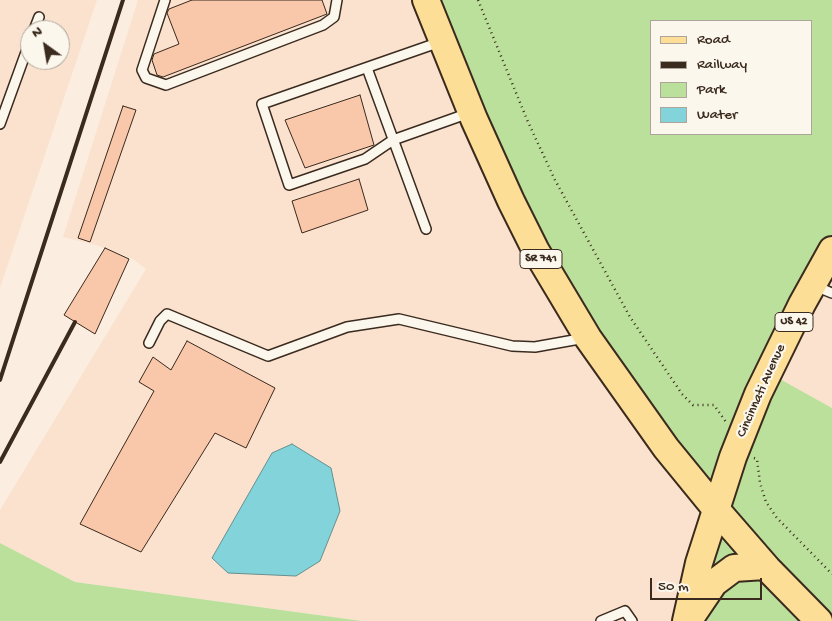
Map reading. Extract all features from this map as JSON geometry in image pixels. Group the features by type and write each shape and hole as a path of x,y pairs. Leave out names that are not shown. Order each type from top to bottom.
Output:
{"main road":[{"name":"SR 741","path":"426,0 471,113 514,208 536,251 588,338 666,448 765,566 819,621"},
{"name":"Cincinnati Avenue","path":"715,508 739,440 758,394 822,289 832,250"},
{"name":"US 42","path":"687,621 699,563 715,508"},
{"path":"687,621 714,583 734,568 765,566"}],"lane":[{"path":"165,0 142,70 146,78 166,85 323,25 334,17 337,0"},
{"path":"442,41 262,104 289,185 365,159 393,140 471,113"},
{"path":"367,68 426,229"},
{"path":"0,124 20,69"},
{"path":"149,343 160,321 167,314 268,356 347,327 399,319 512,346 535,347 588,338"},
{"path":"602,621 625,611 632,621"}],"path":[{"path":"478,0 528,122 555,180 630,317 682,394 693,405 704,407 714,405 751,457 757,459 760,484 766,502 777,518 832,574"}],"shaded area":[{"path":"0,0 97,0 0,288"},
{"path":"138,0 426,0 715,508 688,621 362,621 75,582 0,543 0,510 146,269 133,259 96,245 63,237"},
{"path":"832,250 832,408 768,373"}],"green space":[{"path":"426,0 832,0 832,256 769,373 832,408 832,621 691,621 715,508 526,231"},
{"path":"0,543 75,582 362,621 0,621"}],"water":[{"path":"292,444 331,468 340,511 320,561 296,576 228,573 212,558 272,453"}],"building":[{"path":"192,0 322,0 327,14 163,77 157,75 152,60 154,54 179,44 167,13 169,9"},
{"path":"360,95 374,145 305,168 285,120"},
{"path":"123,106 136,110 90,242 78,238"},
{"path":"359,179 368,210 302,233 292,201"},
{"path":"105,248 129,259 95,334 64,315"},
{"path":"187,341 275,388 246,448 215,433 141,552 80,524 154,391 139,382 153,357 171,370"}],"railway":[{"path":"0,380 123,0"},
{"path":"0,462 75,322"}]}
